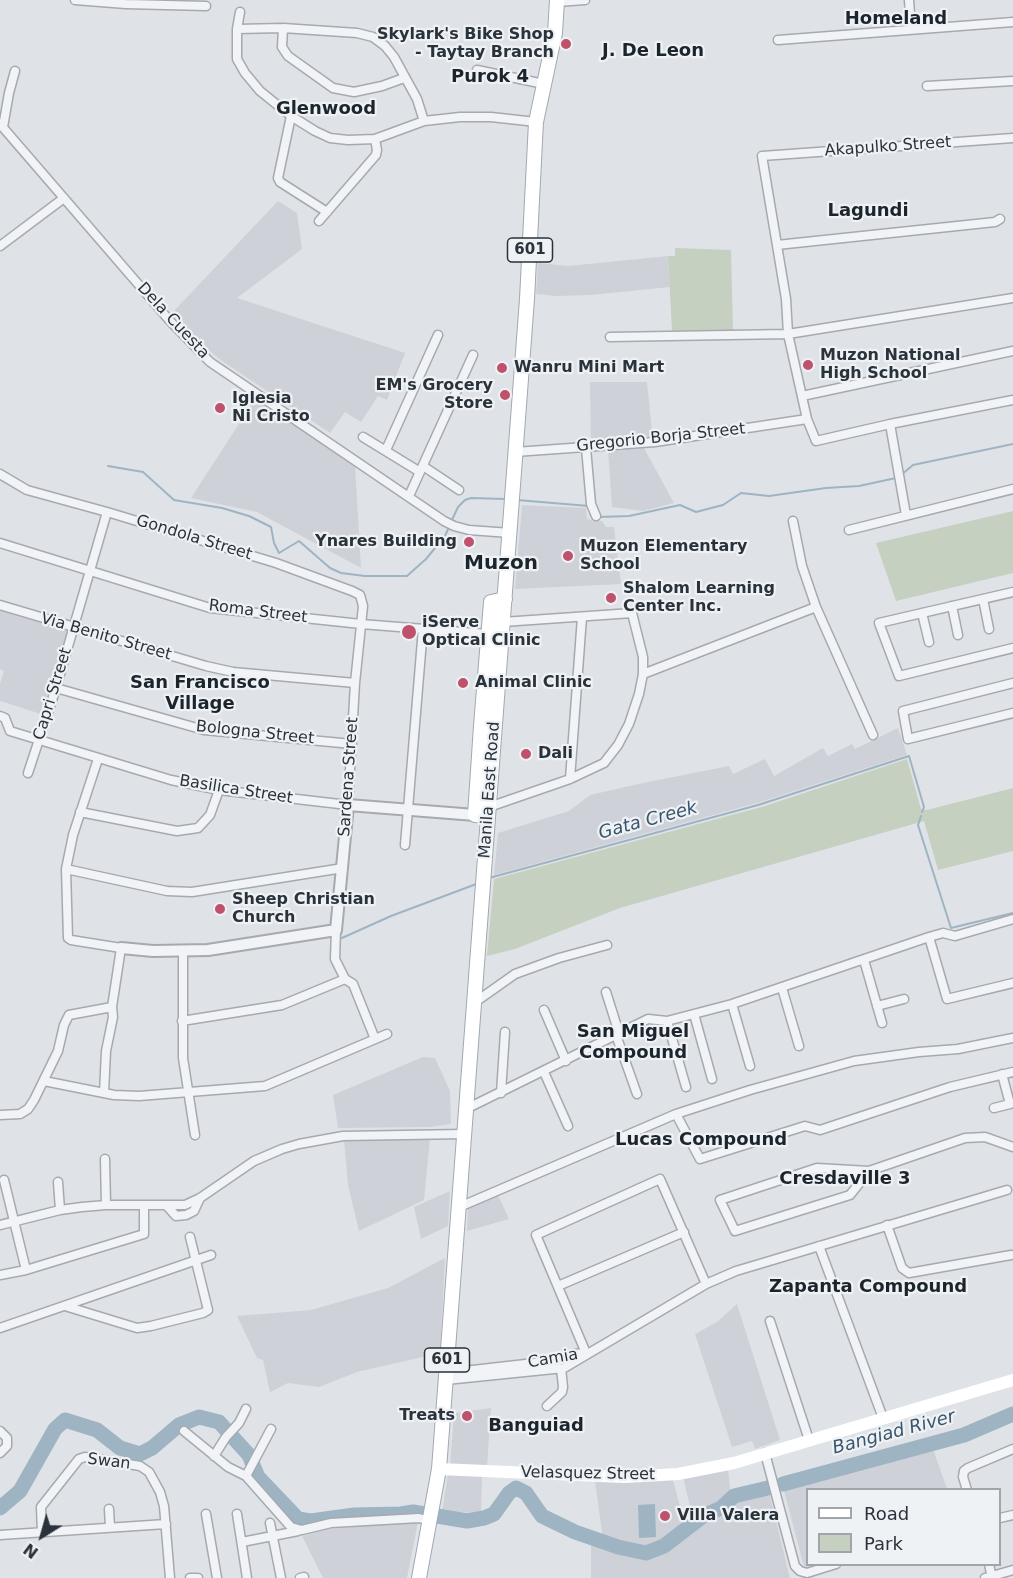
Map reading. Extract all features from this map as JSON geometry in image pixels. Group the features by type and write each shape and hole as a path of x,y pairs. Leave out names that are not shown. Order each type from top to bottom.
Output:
{"main road":[{"name":"601","path":"498,630 491,602 505,599 531,234 536,122 555,33 557,1"},
{"path":"484,813 481,726 498,630"},
{"name":"Manila East Road","path":"419,1578 439,1469 483,882 484,813 495,727 498,630"},
{"path":"481,726 495,727"},
{"name":"Velasquez Street","path":"439,1469 624,1477 678,1474 734,1462 1013,1380"}],"street":[{"path":"75,0 206,6"},
{"path":"557,1 585,0"},
{"path":"909,0 911,28"},
{"path":"240,12 237,29 237,59 244,73 260,91 291,116 330,138 375,139 424,121 460,117 491,117 536,122"},
{"path":"778,40 911,28 1013,22"},
{"path":"237,29 283,28 357,33 373,37 394,57 417,99 424,121"},
{"path":"283,28 282,47 288,56 333,88 354,92 404,78"},
{"path":"477,70 544,84"},
{"path":"2,125 15,71"},
{"path":"927,87 1013,81"},
{"path":"291,116 278,178 280,182 327,212"},
{"name":"Dela Cuesta","path":"2,125 170,321 210,362 444,521 469,530 510,533"},
{"name":"Akapulko Street","path":"777,245 762,156 1013,138"},
{"path":"320,221 376,155 375,139"},
{"path":"0,246 64,198"},
{"path":"1000,219 994,222 777,245 786,299 788,334 807,419 816,441 1013,400"},
{"path":"610,336 788,334 1013,298"},
{"path":"386,450 438,335"},
{"path":"802,396 1013,351"},
{"path":"409,496 473,355"},
{"name":"Gregorio Borja Street","path":"515,452 655,442 807,419"},
{"path":"890,424 906,515"},
{"path":"363,437 459,490"},
{"path":"586,448 591,504 596,516"},
{"name":"Gondola Street","path":"0,474 27,490 276,563 352,591 360,595 363,606 361,624"},
{"path":"849,530 1013,489"},
{"name":"Capri Street","path":"28,773 56,688 107,512"},
{"path":"793,521 802,566 816,607 873,735"},
{"name":"Roma Street","path":"0,543 210,608 361,624 498,630 582,617 632,613 643,657 643,674"},
{"path":"1013,592 879,622 899,676 1013,648"},
{"path":"982,599 989,629"},
{"name":"Via Benito Street","path":"0,605 233,672 355,683"},
{"path":"952,606 958,635"},
{"path":"484,813 604,763 618,745 629,724 643,674 816,607"},
{"path":"922,613 929,642"},
{"path":"570,779 582,617"},
{"name":"Sardena Street","path":"336,930 343,868 361,624"},
{"path":"405,845 406,810 423,628"},
{"path":"1013,683 903,711 908,739 1013,713"},
{"name":"Bologna Street","path":"56,688 204,730 352,744"},
{"name":"Basilica Street","path":"0,716 5,718 10,731 39,741 171,780 219,790 348,805 484,813"},
{"path":"98,759 73,834 66,869 68,934 71,940 121,948 183,952 336,930 335,959 345,980 353,984 375,1039"},
{"path":"80,812 177,831 198,828 210,815 219,790"},
{"path":"66,869 166,891 192,892 343,868"},
{"path":"466,1109 648,1020 667,1021 732,1004 929,937 943,933 955,936 1013,919"},
{"path":"929,937 947,999 1013,982"},
{"path":"474,1003 515,974 559,958 607,945"},
{"path":"104,1093 106,1051 113,1017 112,1007 121,948"},
{"path":"183,952 183,1058 195,1135"},
{"path":"864,960 882,1023"},
{"path":"182,1021 282,1005 345,980"},
{"path":"782,988 799,1046"},
{"path":"606,992 637,1094"},
{"path":"877,1006 904,999"},
{"path":"732,1004 750,1066"},
{"path":"0,1115 20,1114 28,1109 58,1051 66,1018 69,1015 112,1007"},
{"path":"544,1010 566,1061"},
{"path":"694,1014 712,1079"},
{"path":"667,1021 686,1086"},
{"path":"501,1093 506,1032"},
{"path":"44,1081 104,1093 139,1096 265,1086 387,1034"},
{"path":"457,1208 676,1114 750,1090 854,1061 958,1049 1013,1038"},
{"path":"544,1072 568,1126"},
{"path":"676,1114 700,1160 805,1126 820,1130 950,1087 1013,1072"},
{"path":"994,1108 1011,1103 1002,1074"},
{"path":"0,1225 60,1210 106,1205 185,1205 200,1198 254,1161 299,1144 343,1136 464,1134"},
{"path":"869,1171 850,1195 735,1231 720,1200 817,1168 869,1171 965,1138 985,1137 1013,1147"},
{"path":"105,1159 106,1205"},
{"path":"706,1284 660,1179 536,1235 586,1353 706,1284 736,1271 1007,1190"},
{"path":"4,1180 26,1270"},
{"path":"58,1182 60,1210"},
{"path":"0,1275 26,1270 144,1234 144,1206"},
{"path":"887,1225 902,1268 909,1273 1011,1255"},
{"path":"558,1286 684,1232"},
{"path":"65,1306 137,1328 203,1313 208,1310 190,1237"},
{"path":"819,1246 883,1418"},
{"path":"0,1328 211,1255"},
{"path":"770,1322 809,1440"},
{"name":"Camia","path":"446,1376 561,1360 574,1354 586,1353"},
{"name":"Camia","path":"446,1376 561,1368 577,1361 586,1353"},
{"path":"546,1406 562,1392 561,1368"},
{"path":"214,1456 246,1410"},
{"path":"246,1476 271,1429"},
{"path":"0,1431 7,1438 7,1446 0,1453"},
{"path":"184,1431 228,1467 246,1476 291,1527 302,1530"},
{"path":"966,1488 963,1477 968,1468 1013,1449"},
{"path":"765,1453 795,1566 807,1573 830,1566"},
{"name":"Swan","path":"42,1532 41,1506 79,1459 85,1457 140,1466 149,1472 160,1492 166,1524 170,1578"},
{"path":"109,1508 110,1527"},
{"path":"206,1514 217,1578"},
{"path":"237,1514 247,1578"},
{"path":"242,1542 331,1523 430,1517"},
{"path":"270,1522 281,1578"},
{"path":"0,1535 166,1524"},
{"path":"990,1577 1013,1570"},
{"path":"190,1578 198,1578"}],"shaded area":[{"path":"278,201 297,213 302,249 237,298 405,353 387,400 378,396 361,422 345,412 330,433 222,361 172,313"},
{"path":"668,256 670,287 591,295 536,294 538,263 568,266"},
{"path":"590,382 647,382 653,441 591,445"},
{"path":"255,399 355,465 361,568 257,512 191,498"},
{"path":"644,448 674,503 643,511 612,507 608,450"},
{"name":"Muzon Elementary School","path":"522,505 586,508 587,519 602,521 606,527 614,527 621,584 515,589"},
{"path":"0,609 69,630 41,714 0,701 0,684 4,671 0,669"},
{"path":"898,728 907,755 757,803 494,875 498,833 569,811 590,795 729,766 733,774 765,759 774,776 823,748 828,756 852,744 855,749"},
{"path":"423,1057 435,1058 450,1091 451,1124 430,1127 338,1128 333,1095"},
{"path":"430,1139 424,1200 359,1231 348,1185 344,1140"},
{"path":"450,1191 448,1226 421,1239 414,1207"},
{"path":"498,1195 509,1219 467,1231 468,1207"},
{"path":"445,1258 440,1353 357,1372 319,1387 288,1383 270,1392 263,1360 257,1358 237,1316 311,1310 388,1288"},
{"path":"737,1304 780,1440 755,1449 752,1441 732,1447 695,1334 717,1322"},
{"path":"491,1408 487,1467 450,1466 454,1413"},
{"path":"932,1446 947,1488 806,1488 806,1566 808,1566 804,1567 783,1487"},
{"path":"728,1469 731,1496 693,1520 683,1477"},
{"path":"448,1474 482,1476 481,1513 442,1512"},
{"path":"673,1480 685,1526 659,1546 645,1551 603,1540 595,1481"},
{"name":"Villa Valera","path":"769,1492 790,1578 591,1578 591,1545 602,1545 642,1557 661,1552 706,1518 725,1510 736,1500"},
{"path":"418,1522 407,1578 323,1578 302,1536 329,1529"}],"green space":[{"path":"675,248 731,250 733,331 672,331 668,256 675,256"},
{"path":"1013,511 1013,573 896,601 876,543"},
{"path":"907,759 921,809 927,810 1013,788 1013,851 938,870 924,821 620,908 515,949 487,956 494,879 765,806"}],"water":[{"path":"655,1504 656,1537 639,1538 638,1505"}],"waterway":[{"path":"901,475 913,465 1013,444"},
{"path":"108,466 143,472 174,500 222,508 249,516 271,527 274,543 279,553 299,541 330,568 341,573 365,576 407,576 426,559 445,536 449,527"},
{"path":"598,517 629,516 680,505 696,512 723,505 741,493 769,496 859,486 896,478"},
{"path":"451,522 458,507 465,500 471,498 505,499"},
{"path":"517,500 589,506"},
{"name":"Gata Creek","path":"489,878 758,805 909,756 924,807 922,812"},
{"name":"Gata Creek","path":"921,816 918,825 951,928 1013,913"},
{"name":"Gata Creek","path":"342,938 391,916 479,883"},
{"name":"Bangiad River","path":"783,1484 964,1435 1013,1414"},
{"name":"Bangiad River","path":"0,1508 20,1491 55,1429 65,1420 97,1430 120,1448 140,1454 152,1448 179,1425 199,1417 219,1422 249,1455 258,1477 298,1519 311,1521 354,1515 413,1512 467,1521 494,1514 509,1493 516,1488 526,1493 542,1516 575,1532 618,1547 646,1553 664,1546 703,1516 721,1508 734,1496 772,1487"}],"place":[{"name":"Skylark's Bike Shop - Taytay Branch","path":"566,44"},
{"name":"Muzon National High School","path":"808,365"},
{"name":"Wanru Mini Mart","path":"502,368"},
{"name":"EM's Grocery Store","path":"505,395"},
{"name":"Iglesia Ni Cristo","path":"220,408"},
{"name":"Ynares Building","path":"469,542"},
{"name":"Muzon Elementary School","path":"568,556"},
{"name":"Shalom Learning Center Inc.","path":"611,598"},
{"name":"iServe Optical Clinic","path":"409,632"},
{"name":"Animal Clinic","path":"463,683"},
{"name":"Dali","path":"526,754"},
{"name":"Sheep Christian Church","path":"220,909"},
{"name":"Treats","path":"467,1416"},
{"name":"Villa Valera","path":"665,1516"}],"district":[{"name":"Homeland","path":"896,19"},
{"name":"J. De Leon","path":"653,51"},
{"name":"Purok 4","path":"490,77"},
{"name":"Glenwood","path":"326,109"},
{"name":"Lagundi","path":"868,211"},
{"name":"Muzon","path":"501,564"},
{"name":"San Francisco Village","path":"200,693"},
{"name":"San Miguel Compound","path":"633,1042"},
{"name":"Lucas Compound","path":"701,1140"},
{"name":"Cresdaville 3","path":"845,1179"},
{"name":"Zapanta Compound","path":"868,1287"},
{"name":"Banguiad","path":"536,1426"}]}
